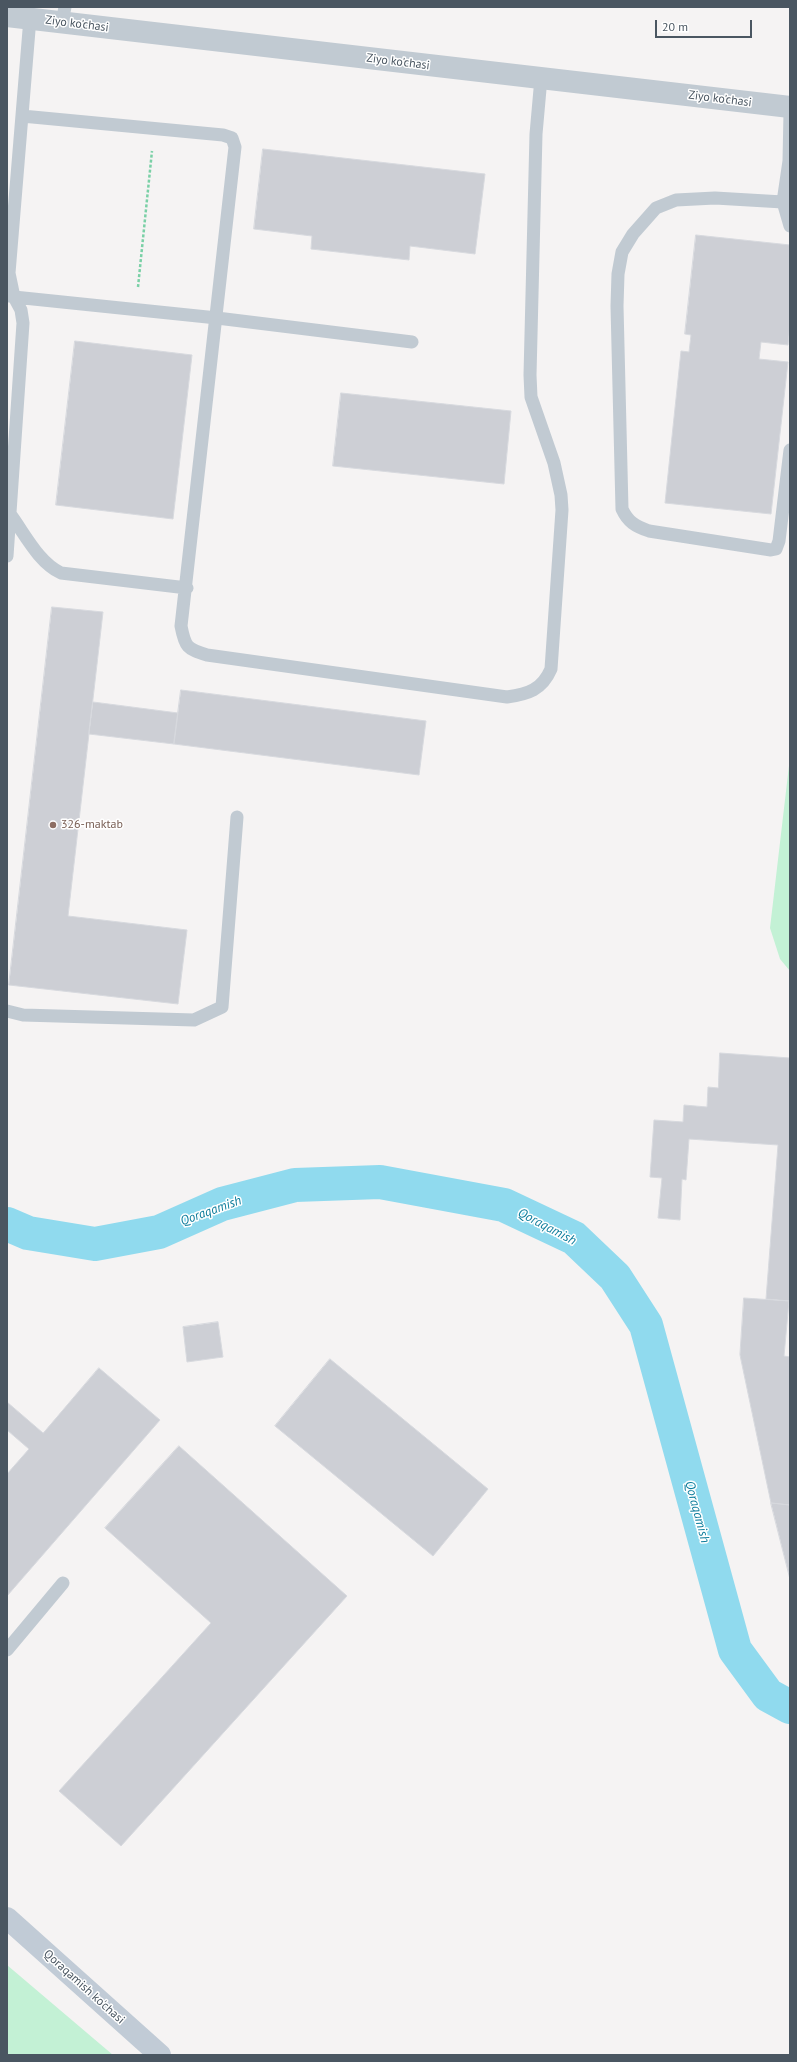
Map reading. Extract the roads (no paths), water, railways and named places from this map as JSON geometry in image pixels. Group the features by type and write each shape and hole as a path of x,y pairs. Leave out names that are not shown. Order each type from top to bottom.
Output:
{"main road":[{"name":"Qoraqamish ko'chasi","path":"7,1918 160,2055"}],"street":[{"name":"Ziyo ko'chasi","path":"7,16 30,18 63,15 541,78 790,107"}],"lane":[{"path":"7,556 10,514 11,462 23,323 21,310 11,297 9,273 30,18"},
{"path":"22,116 223,135 232,138 235,147 187,588 181,626 184,641 191,650 207,655 507,697 521,695 537,689 547,681 551,669 562,510 559,478 531,397 530,374 536,134 541,78"},
{"path":"790,114 789,162 783,202 790,226"},
{"path":"783,202 715,198 676,200 656,208 633,234 622,252 618,274 622,509 627,519 634,526 649,531 771,550 776,549 779,541 790,450"},
{"path":"11,297 217,318 412,342"},
{"path":"10,514 50,568 61,572 187,588"},
{"path":"7,1010 23,1015 194,1020 222,1007 237,817"},
{"path":"7,1650 63,1583"}],"waterway":[{"name":"Qoraqamish","path":"7,1224 28,1233 95,1244 159,1232 222,1204 295,1185 380,1182 504,1205 574,1238 615,1277 646,1325 735,1650 768,1695 790,1707"}],"place":[{"name":"326-maktab","path":"53,825"}]}
